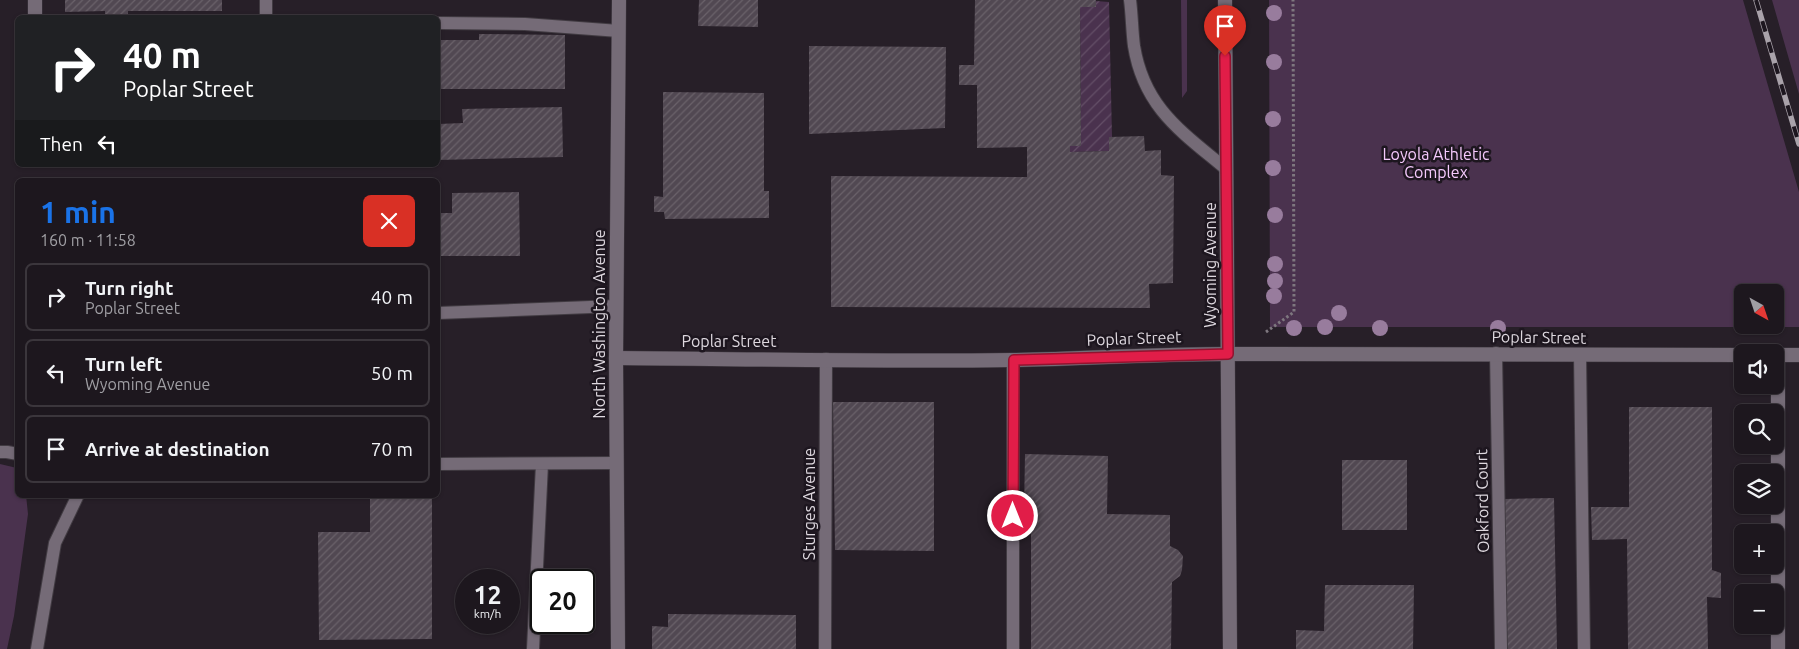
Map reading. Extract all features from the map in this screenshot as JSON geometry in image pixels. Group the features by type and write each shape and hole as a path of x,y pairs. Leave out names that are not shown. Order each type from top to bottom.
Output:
{"street":[{"path":"35,0 35,15"},
{"name":"North Washington Avenue","path":"618,649 616,306 619,0"},
{"name":"Wyoming Avenue","path":"1224,0 1230,649"},
{"name":"Poplar Street","path":"616,358 1014,360 1228,354 1438,355 1496,353 1734,355"},
{"path":"1784,355 1799,355"},
{"path":"1777,394 1778,649"}],"lane":[{"path":"266,0 266,15"},
{"path":"1130,0 1134,46 1148,91 1160,110 1173,124 1226,169"},
{"path":"440,23 525,24 618,31"},
{"path":"440,313 616,306"},
{"name":"Oakford Court","path":"1496,353 1501,649"},
{"path":"1580,355 1584,649"},
{"name":"Sturges Avenue","path":"825,649 826,359"},
{"path":"1013,649 1014,360"},
{"path":"0,452 15,453"},
{"path":"440,464 617,463"},
{"path":"533,649 542,464"},
{"path":"37,649 55,543 77,498"}],"path":[{"path":"1261,336 1294,312 1293,0"}],"green space":[{"path":"1181,0 1187,0 1187,91 1182,98"},
{"name":"Loyola Athletic Complex","path":"1269,0 1743,0 1799,192 1799,327 1784,327 1784,284 1734,284 1734,327 1270,327"},
{"path":"1772,0 1799,0 1799,94"},
{"path":"1096,1 1109,2 1112,137 1109,137 1109,151 1070,152 1070,146 1081,146 1080,7 1096,7"},
{"path":"0,464 15,468 15,498 26,498 28,514 14,616 7,649 0,649"}],"building":[{"path":"65,0 222,0 222,11 128,11 128,15 105,15 105,11 65,12"},
{"path":"699,0 758,0 758,27 698,26"},
{"path":"975,0 1096,0 1096,7 1080,7 1081,146 1070,146 1070,152 1109,151 1109,137 1144,136 1145,151 1161,150 1161,175 1174,176 1173,283 1149,284 1150,308 831,307 831,176 1027,177 1027,147 977,148 977,85 959,85 959,65 974,65"},
{"path":"479,34 565,35 565,89 440,89 440,40 479,40"},
{"path":"809,46 946,47 945,128 809,134"},
{"path":"663,92 764,93 764,191 769,191 769,218 665,219 664,212 654,212 654,196 663,197"},
{"path":"562,107 563,157 440,160 440,124 463,123 462,109"},
{"path":"519,192 520,256 440,256 440,213 452,213 452,193"},
{"path":"833,402 934,402 934,551 835,550"},
{"path":"1629,407 1712,407 1712,570 1721,573 1721,598 1707,597 1708,649 1628,649 1627,539 1592,540 1591,507 1629,507"},
{"path":"1025,454 1108,456 1107,514 1170,515 1170,546 1178,550 1183,556 1180,576 1172,582 1171,649 1031,649 1031,510 1024,510"},
{"path":"1342,460 1407,460 1407,530 1342,530"},
{"path":"370,498 432,498 432,639 319,640 318,532 370,532"},
{"path":"1554,498 1557,649 1507,649 1504,499"},
{"path":"1325,585 1414,585 1413,649 1296,649 1296,630 1324,631"},
{"path":"668,614 796,615 796,649 652,649 652,626 668,627"}],"railway":[{"path":"1756,0 1799,144"}],"route":[{"path":"1013,516 1014,360 1228,354 1225,56"}]}
